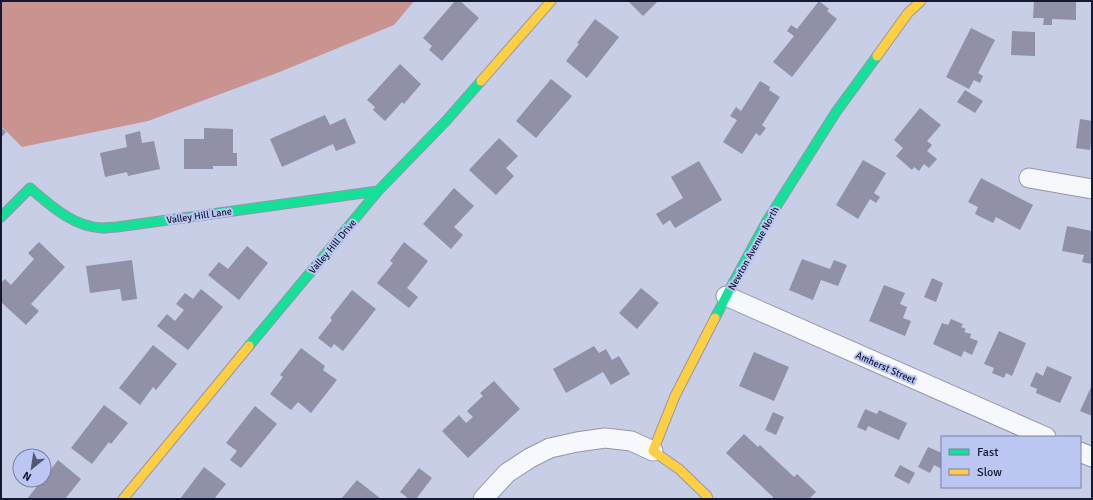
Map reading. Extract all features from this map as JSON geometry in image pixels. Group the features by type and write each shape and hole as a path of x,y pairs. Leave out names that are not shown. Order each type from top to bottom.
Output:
{"street":[{"name":"Valley Hill Drive","path":"123,499 294,290 378,191 446,121 551,1"},
{"name":"Newton Avenue North","path":"653,451 675,396 726,296 767,221 836,112 908,13 921,1"},
{"path":"1029,178 1092,189"},
{"name":"Valley Hill Lane","path":"1,217 30,188 45,202 72,220 102,228 378,191"},
{"name":"Amherst Street","path":"726,296 1044,436"},
{"path":"483,499 506,473 530,458 550,448 605,438 631,441 653,451 679,469 707,496 708,499"},
{"path":"1081,452 1092,457"}],"shaded area":[{"path":"1,1 414,1 394,25 277,73 148,121 22,147 1,126"}],"building":[{"path":"455,1 460,1 479,18 442,61 429,50 432,46 423,38"},
{"path":"628,1 658,1 643,16"},
{"path":"819,1 829,9 827,11 837,19 792,77 773,62 794,36 787,31 791,25 797,29"},
{"path":"1034,1 1076,1 1076,20 1052,19 1052,25 1043,25 1044,18 1033,18"},
{"path":"595,19 619,37 587,78 566,61"},
{"path":"971,28 995,40 978,73 983,76 980,83 974,80 969,89 946,77"},
{"path":"1012,31 1035,32 1035,56 1011,55"},
{"path":"400,64 421,84 404,104 402,102 385,121 373,110 375,107 367,100"},
{"path":"551,79 572,96 536,138 516,121"},
{"path":"760,81 770,87 769,90 780,97 762,125 766,128 760,136 756,133 742,154 723,142 737,120 730,116 736,107 741,111"},
{"path":"965,90 983,101 975,113 957,102"},
{"path":"920,108 941,125 927,141 932,145 927,151 937,159 929,168 924,164 919,171 914,167 912,170 896,156 903,148 894,140"},
{"path":"325,115 330,125 345,118 356,143 336,151 333,144 282,167 270,139"},
{"path":"1080,119 1092,121 1092,143 1090,150 1076,148"},
{"path":"1,127 6,132 1,138"},
{"path":"204,128 233,129 233,153 237,153 237,166 213,166 213,169 184,169 184,139 204,139"},
{"path":"140,131 142,143 154,141 160,169 128,176 127,172 105,177 100,153 127,147 125,135"},
{"path":"499,138 518,156 506,168 514,176 496,195 469,170"},
{"path":"863,160 886,173 874,193 880,197 876,203 870,199 858,219 836,205"},
{"path":"699,161 722,200 675,228 670,220 663,225 656,214 683,198 671,177"},
{"path":"981,178 1033,205 1020,230 996,217 993,223 975,214 978,207 968,202"},
{"path":"454,188 474,206 454,227 463,235 451,249 423,224"},
{"path":"1067,226 1092,231 1092,264 1082,262 1084,255 1062,251"},
{"path":"39,242 65,267 31,304 39,311 26,325 1,302 1,283 5,279 11,285 34,259 28,253"},
{"path":"404,242 428,261 407,288 418,297 409,308 377,283 393,263 390,261"},
{"path":"247,246 268,263 239,300 208,275 219,262 228,269"},
{"path":"802,259 830,269 834,260 847,265 838,286 821,280 813,300 789,290"},
{"path":"132,260 137,299 122,301 120,289 90,293 86,266"},
{"path":"932,278 943,283 936,302 924,297"},
{"path":"884,285 905,293 900,304 907,307 903,318 911,321 905,336 869,321"},
{"path":"641,288 659,303 637,329 619,313"},
{"path":"201,289 223,307 188,350 157,326 167,314 175,321 184,310 176,304 185,293 193,299"},
{"path":"352,290 376,309 343,351 334,344 331,348 318,338 332,320 330,318"},
{"path":"951,319 963,324 961,327 966,329 964,332 971,334 970,338 978,341 972,355 964,351 961,357 933,344 942,323 948,325"},
{"path":"999,331 1026,343 1012,376 1006,373 1004,378 992,373 994,368 984,364"},
{"path":"153,345 177,364 156,390 153,387 140,405 119,388"},
{"path":"594,346 599,353 606,349 612,360 619,356 630,374 611,385 603,372 566,393 553,369"},
{"path":"301,348 325,366 323,370 337,380 311,413 298,402 291,410 270,394 283,377 280,375"},
{"path":"754,352 789,367 774,401 739,386"},
{"path":"1047,366 1072,377 1060,403 1036,393 1037,389 1030,386 1036,372 1043,376"},
{"path":"494,381 520,409 468,458 442,431 459,415 466,423 473,417 467,411 483,396 480,393"},
{"path":"1092,385 1092,416 1080,411"},
{"path":"104,405 128,423 111,444 109,442 92,464 71,448"},
{"path":"255,406 277,424 241,468 230,460 237,451 226,443"},
{"path":"865,409 877,414 879,410 907,423 899,440 868,426 866,431 857,427"},
{"path":"773,412 784,417 776,435 765,430"},
{"path":"744,434 758,447 760,445 794,477 797,474 816,492 809,499 772,499 773,497 726,453"},
{"path":"928,447 941,453 941,468 934,465 930,473 918,467"},
{"path":"58,460 81,479 65,499 27,499 36,488 52,488 52,468"},
{"path":"900,465 915,473 909,484 894,476"},
{"path":"204,467 226,484 214,499 180,499"},
{"path":"419,468 432,478 416,499 409,499 400,492"},
{"path":"357,480 381,499 341,499"}],"traffic: fast":[{"path":"715,318 767,221 836,112 877,56"},
{"path":"249,346 378,191 446,121 481,81"},
{"path":"1,217 30,188 63,214 81,224 102,228 378,191"}],"traffic: slow":[{"path":"481,81 551,1"},
{"path":"877,56 908,13 921,1"},
{"path":"708,499 707,496 679,469 653,451 675,396 715,318"},
{"path":"123,499 249,346"}]}
